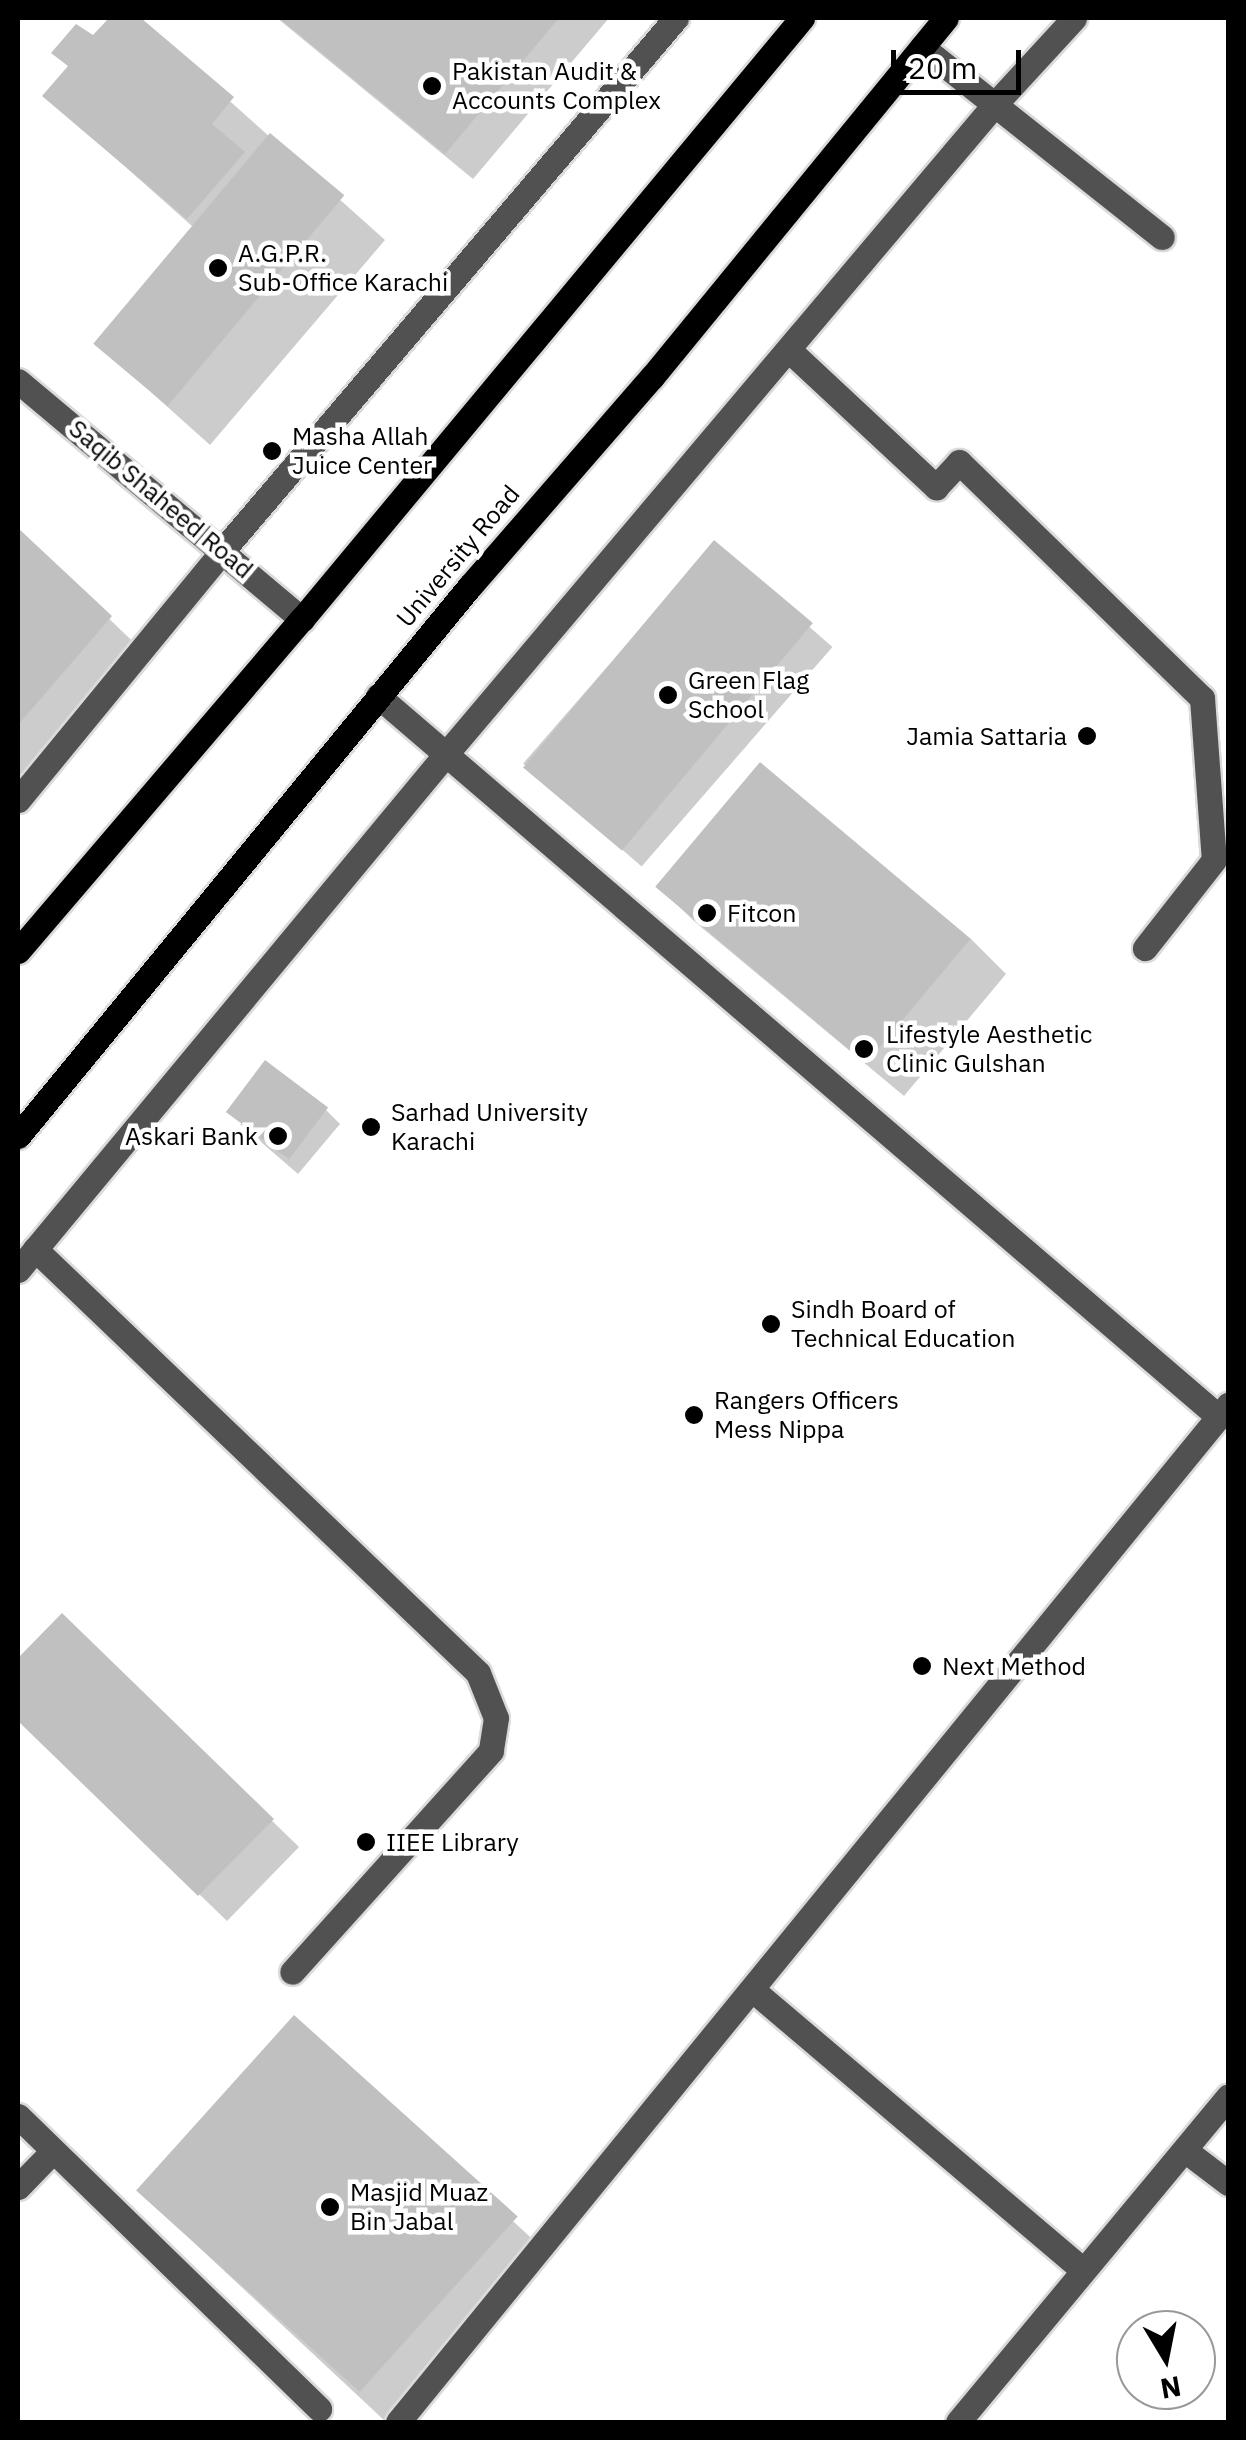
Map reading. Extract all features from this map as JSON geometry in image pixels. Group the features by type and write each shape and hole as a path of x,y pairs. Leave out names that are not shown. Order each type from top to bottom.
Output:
{"main road":[{"path":"18,950 302,619 802,18"},
{"name":"University Road","path":"18,1136 378,696 652,378 946,18"}],"street":[{"path":"18,800 223,550 676,18"},
{"path":"18,1270 446,754 790,351 994,104 1074,18"},
{"path":"922,47 1162,236"},
{"path":"790,351 936,487 959,462 1202,698 1214,860 1146,948"},
{"name":"Saqib Shaheed Road","path":"18,381 302,619"},
{"path":"378,696 1224,1411 398,2422"},
{"path":"35,1249 478,1674 496,1718 492,1751 292,1972"},
{"path":"754,1991 1082,2270"},
{"path":"958,2422 1228,2097"},
{"path":"18,2116 320,2408"},
{"path":"1186,2151 1228,2183"},
{"path":"18,2188 52,2152"}],"building":[{"name":"A.G.P.R. Sub-Office Karachi","path":"109,18 141,18 234,97 212,124 245,152 187,219 42,96 68,66 51,53 76,24 93,35"},
{"name":"Pakistan Audit & Accounts Complex","path":"279,18 559,18 445,154"},
{"name":"A.G.P.R. Sub-Office Karachi","path":"270,133 344,195 168,406 93,344"},
{"path":"18,528 112,616 18,725"},
{"name":"Green Flag School","path":"714,540 813,623 622,850 523,768"},
{"path":"760,762 971,939 866,1064 655,887"},
{"name":"Askari Bank","path":"265,1060 328,1108 289,1159 226,1112"},
{"path":"62,1613 274,1819 198,1896 18,1721 18,1658"},
{"name":"Masjid Muaz Bin Jabal","path":"294,2015 518,2216 360,2392 136,2190"}],"place":[{"name":"Pakistan Audit & Accounts Complex","path":"432,86"},
{"name":"A.G.P.R. Sub-Office Karachi","path":"218,268"},
{"name":"Masha Allah Juice Center","path":"272,451"},
{"name":"Green Flag School","path":"668,695"},
{"name":"Jamia Sattaria","path":"1087,736"},
{"name":"Fitcon","path":"707,913"},
{"name":"Lifestyle Aesthetic Clinic Gulshan","path":"864,1049"},
{"name":"Sarhad University Karachi","path":"371,1127"},
{"name":"Askari Bank","path":"278,1136"},
{"name":"Sindh Board of Technical Education","path":"771,1324"},
{"name":"Rangers Officers Mess Nippa","path":"694,1415"},
{"name":"Next Method","path":"922,1666"},
{"name":"IIEE Library","path":"366,1842"},
{"name":"Masjid Muaz Bin Jabal","path":"330,2207"}]}
